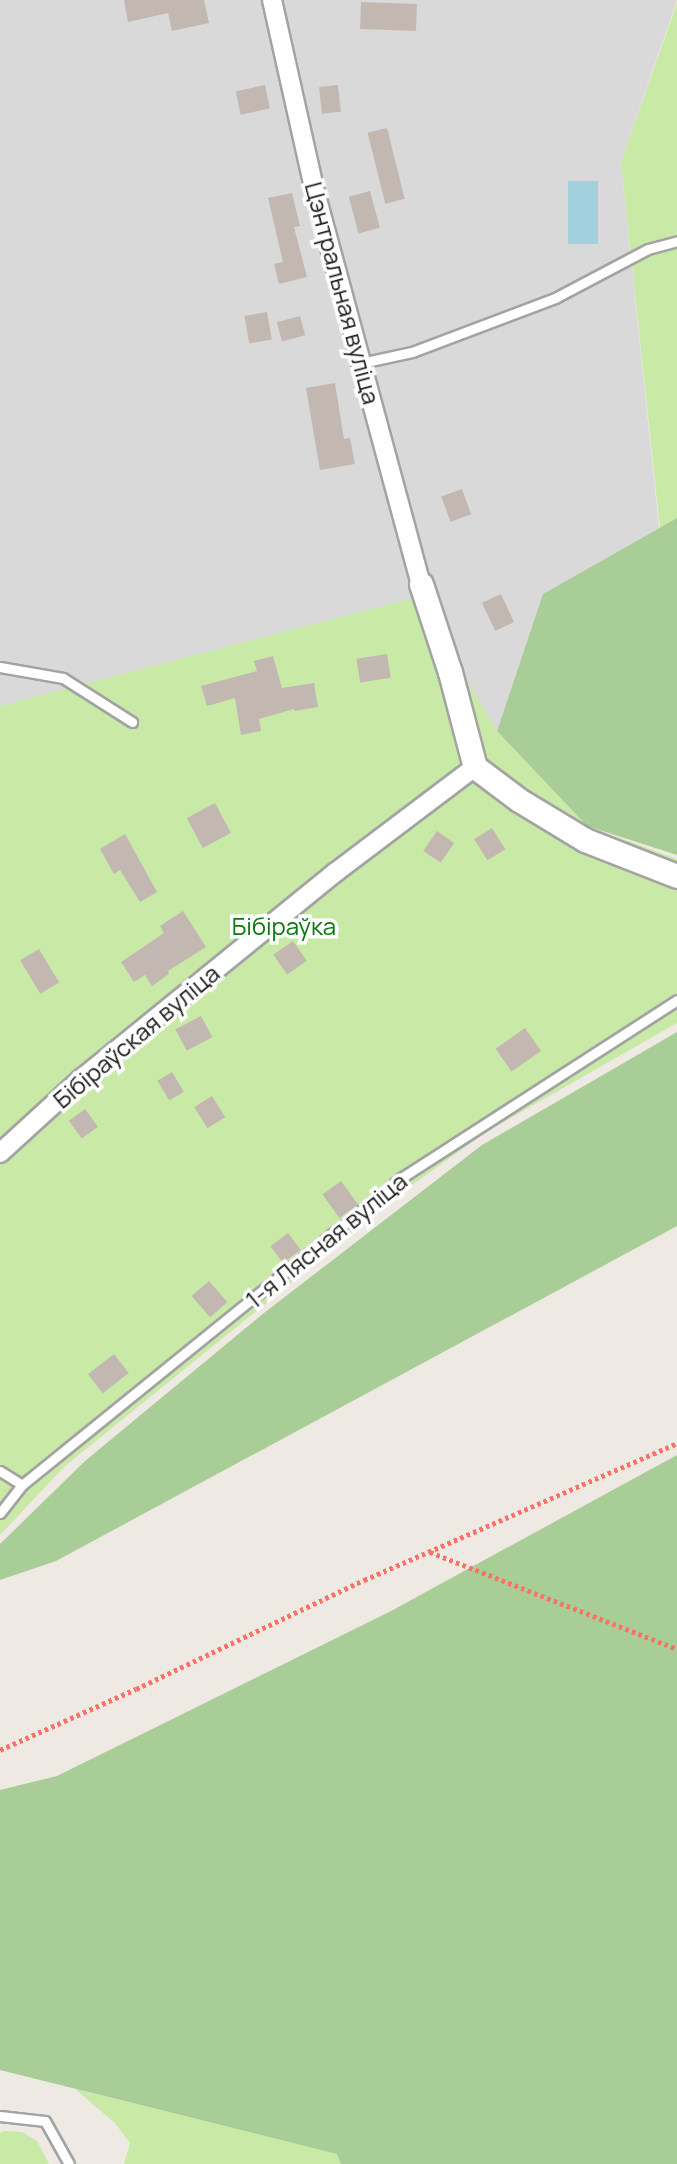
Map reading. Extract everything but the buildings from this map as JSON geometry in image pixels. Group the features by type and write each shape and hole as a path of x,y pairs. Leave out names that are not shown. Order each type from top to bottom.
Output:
{"street":[{"name":"Цэнтральная вуліца","path":"272,0 314,188 421,584"},
{"path":"421,584 450,672 475,767 519,800 585,840 677,876"},
{"name":"Бібіраўская вуліца","path":"0,1153 80,1079 337,872 475,767"}],"lane":[{"path":"362,363 412,352 555,298 648,249 677,241"},
{"path":"0,667 63,678 132,722"},
{"name":"1-я Лясная вуліца","path":"0,1513 22,1485 401,1178 677,1000"},
{"path":"0,1471 22,1485"},
{"path":"0,2116 45,2121 69,2164"}],"path":[{"path":"0,1750 429,1552 677,1443"},
{"path":"429,1552 677,1648"}],"shaded area":[{"path":"0,0 677,0 621,162 659,528 543,594 497,731 417,598 0,706"}],"green space":[{"path":"677,3 677,518 660,528 621,162"},
{"path":"677,518 677,855 587,826 497,731 543,594"},
{"name":"Бібіраўка","path":"417,597 497,731 587,826 677,859 677,1023 486,1132 412,1185 65,1466 0,1535 0,706"},
{"path":"677,1032 677,1226 56,1561 0,1580 0,1544 85,1461 264,1313 482,1145"},
{"path":"677,1455 677,2164 341,2164 337,2154 0,2070 0,1790 57,1776 391,1611"},
{"path":"75,2089 338,2154 341,2164 124,2164 130,2143 115,2123"},
{"path":"22,2132 37,2141 49,2164 0,2164 0,2133"}],"water":[{"path":"568,181 598,181 598,244 568,244"}]}
